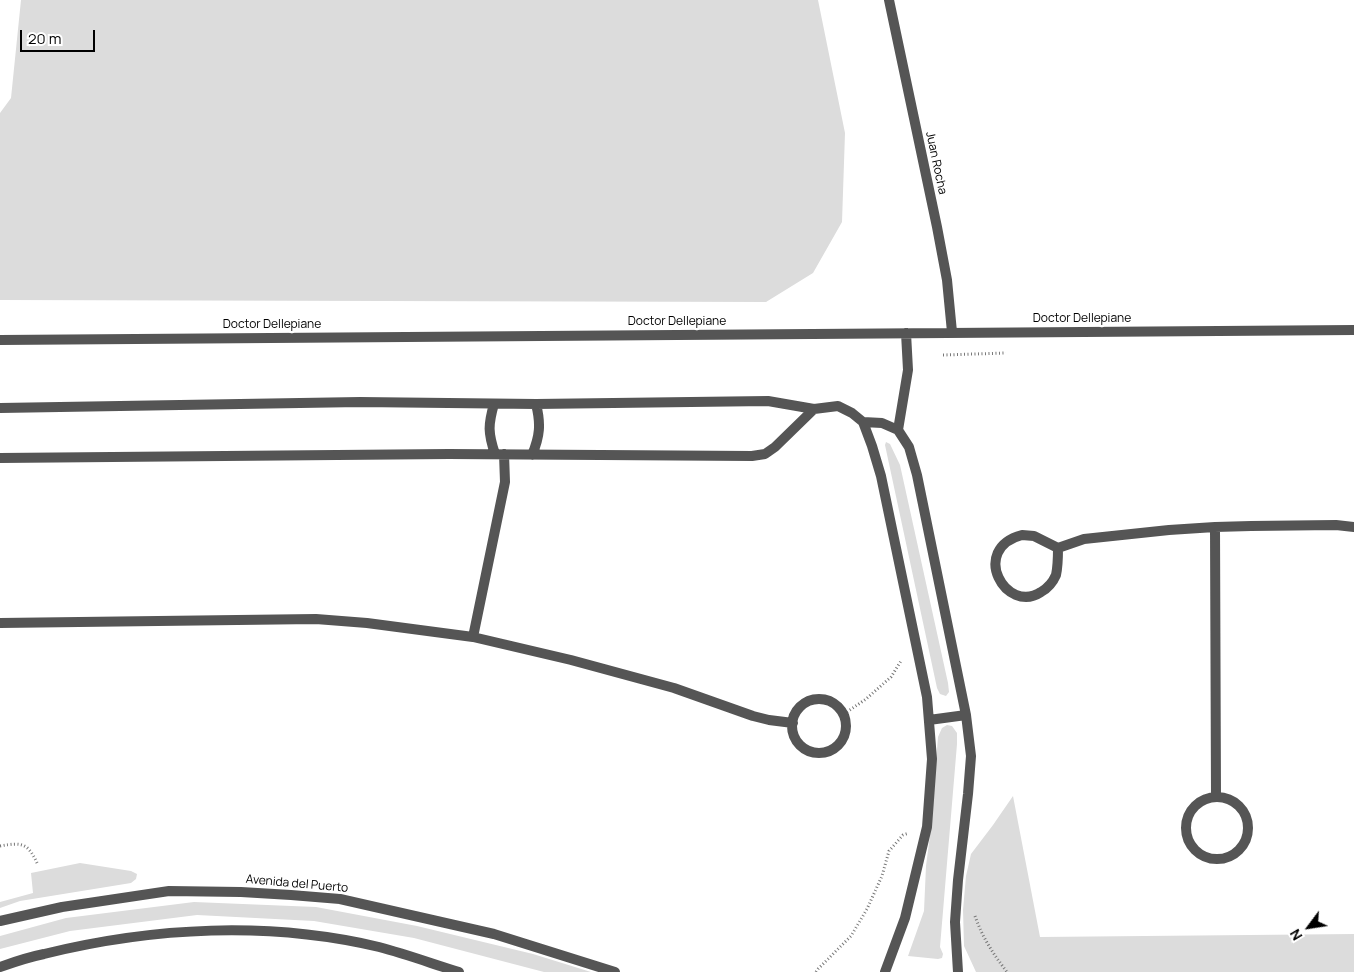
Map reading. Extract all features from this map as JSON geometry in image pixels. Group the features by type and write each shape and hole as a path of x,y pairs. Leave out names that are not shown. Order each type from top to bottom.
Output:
{"street":[{"name":"Juan Rocha","path":"889,0 937,227 952,332"},
{"name":"Doctor Dellepiane","path":"0,340 1354,330"},
{"path":"898,430 908,370 906,333"},
{"path":"0,408 360,402 536,404 768,401 814,408 838,406 852,413 863,422 881,476 927,697 932,759 927,828 905,918 885,972"},
{"path":"473,637 504,482 499,454 490,439 489,428 494,404"},
{"path":"532,455 539,433 540,420 536,404"},
{"path":"0,458 499,454 752,456 765,454 776,447 814,408"},
{"path":"863,422 882,423 898,430 910,447 966,715 970,756 955,922 958,972"},
{"path":"1058,548 1055,576 1050,586 1039,594 1019,596 1007,590 999,580 996,568 997,558 1002,546 1013,538 1022,535 1034,536 1058,548 1084,539 1215,527 1354,527"},
{"path":"1215,527 1216,797"},
{"path":"0,623 316,619 367,623 473,637 571,660 674,688 753,716 793,723"},
{"path":"815,699 824,699 839,707 844,714 847,723 846,732 836,748 819,754 810,752 796,740 793,732 795,714 807,702 815,699"},
{"path":"929,720 966,715"},
{"path":"1216,797 1226,798 1234,802 1241,809 1248,827 1242,846 1235,853 1217,859 1206,857 1197,852 1190,843 1186,833 1186,823 1196,804 1205,799 1216,797"},
{"name":"Avenida del Puerto","path":"0,921 62,907 168,891 291,894 340,899 494,934 615,972"},
{"path":"0,967 43,954 98,942 142,936 221,930 270,930 335,938 380,947 459,972"}],"path":[{"path":"844,714 866,699 890,677 915,639"},
{"path":"816,972 851,936 868,909 882,876 889,851 903,835 927,828"},
{"path":"0,846 16,843 26,846 33,853 38,865"},
{"path":"973,913 996,959 1007,972"}],"shaded area":[{"path":"21,0 818,0 845,133 842,222 813,273 766,302 0,300 0,113 11,98"},
{"path":"886,442 890,444 900,465 948,683 949,692 946,696 940,694 937,688 885,445"},
{"path":"947,725 952,726 957,733 957,744 940,947 943,954 942,958 938,959 908,956 924,911 926,866 938,737 942,728"},
{"path":"1013,796 1040,937 1354,934 1354,972 976,972 964,946 963,910 966,876 971,854"},
{"path":"80,863 131,871 137,874 136,879 131,883 20,901 0,908 0,902 33,893 31,873"},
{"path":"194,902 316,907 417,926 533,954 591,972 544,972 414,938 314,921 197,915 70,931 0,949 0,936 66,918"}]}
